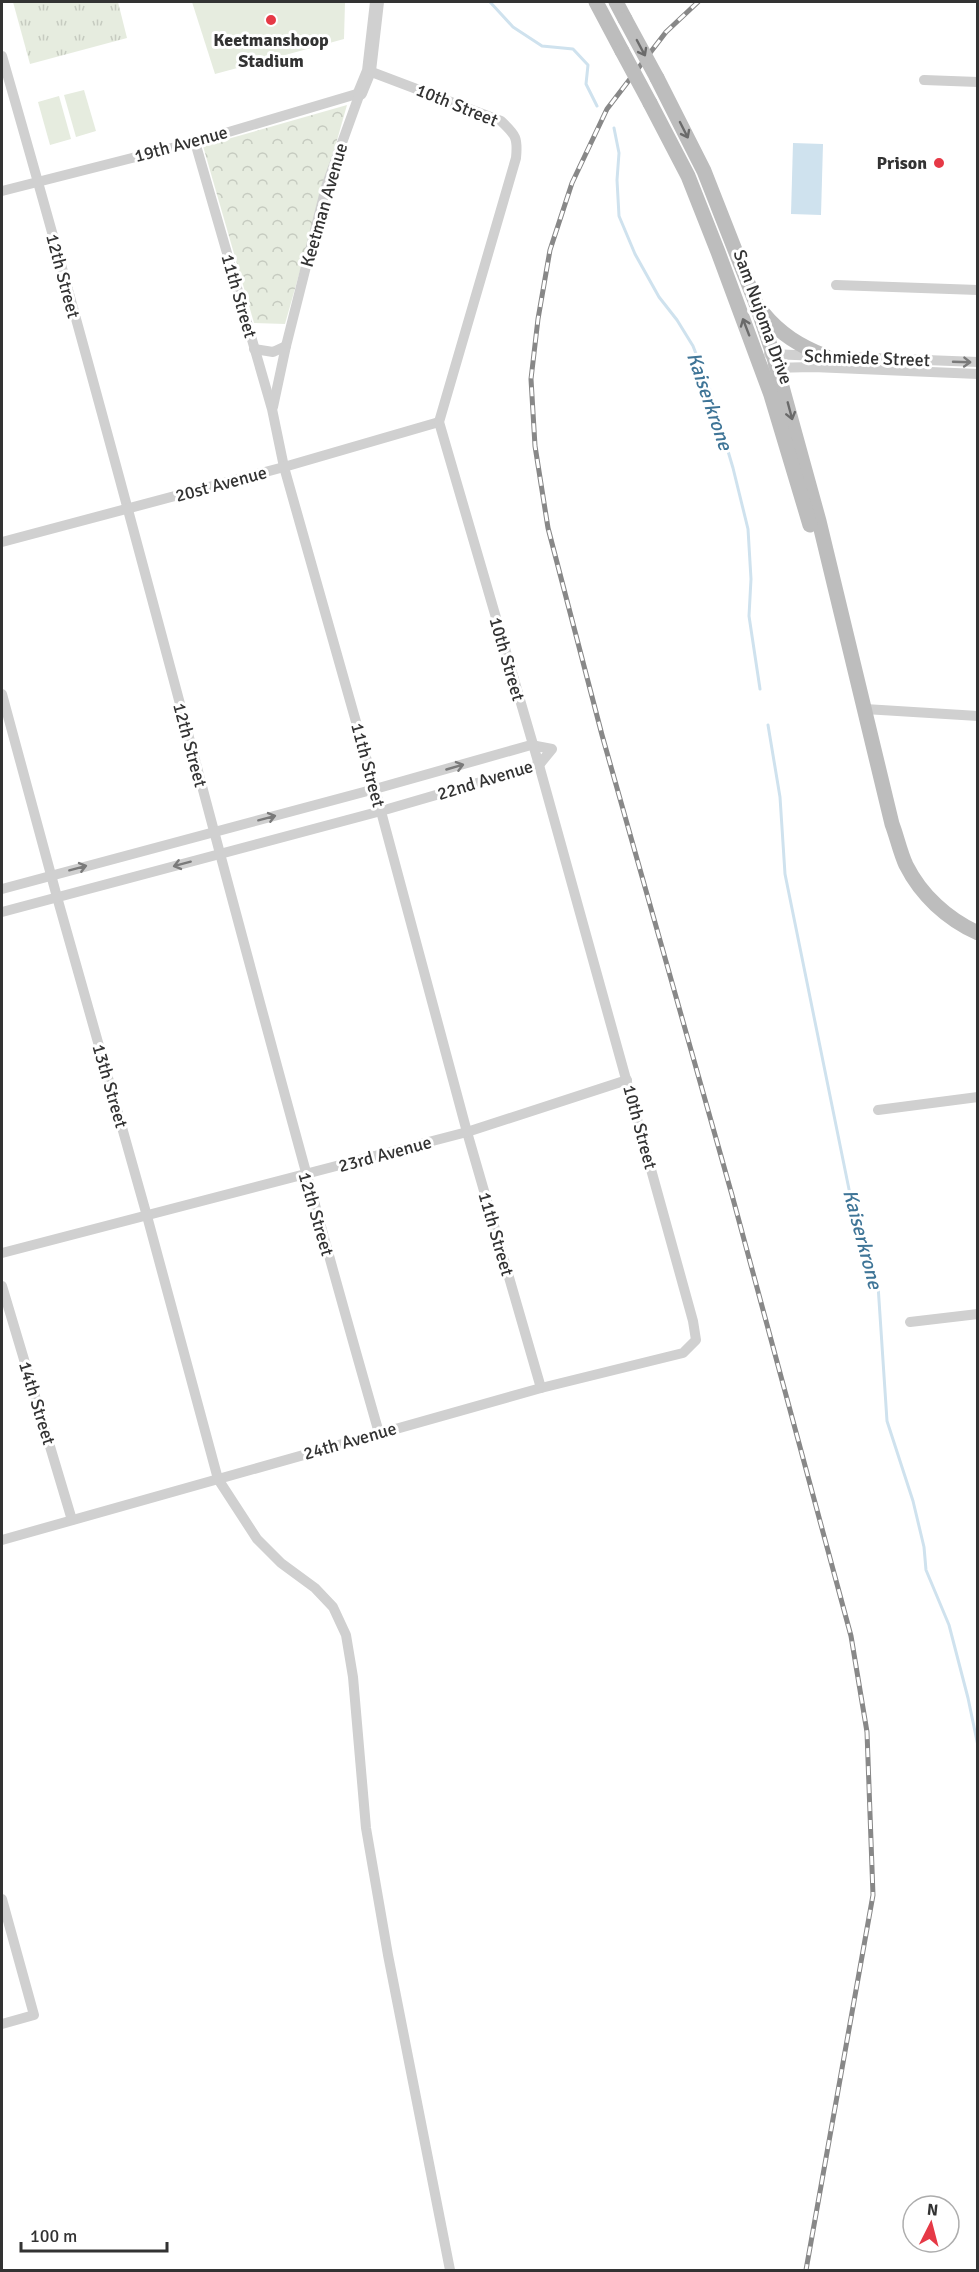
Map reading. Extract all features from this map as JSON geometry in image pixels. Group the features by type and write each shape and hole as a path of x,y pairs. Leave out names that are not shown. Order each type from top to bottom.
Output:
{"main road":[{"name":"Sam Nujoma Drive","path":"596,2 688,176 759,362 795,473 844,644 852,662 892,824 906,864 933,903 954,920 978,933"},
{"name":"Sam Nujoma Drive","path":"616,2 704,171 757,306 775,361 819,521 850,642 852,662"},
{"path":"757,306 784,335 803,348 825,356"}],"street":[{"name":"Keetman Avenue","path":"272,410 326,187 369,71 377,2"},
{"name":"12th Street","path":"2,56 127,508 305,1175 379,1433"},
{"name":"10th Street","path":"369,71 501,121 513,132 518,142 516,159 439,422 531,745 539,765 693,1321 696,1340"},
{"path":"924,80 978,82"},
{"name":"19th Avenue","path":"2,191 195,142 360,93"},
{"name":"11th Street","path":"195,142 272,410 284,467 375,789 466,1132 541,1388"},
{"path":"836,285 978,290"},
{"path":"254,349 273,352 286,346"},
{"name":"Schmiede Street","path":"759,362 825,356 978,362"},
{"name":"Schmiede Street","path":"775,361 978,375"},
{"name":"20st Avenue","path":"2,542 284,467 439,422"},
{"name":"13th Street","path":"2,694 218,1479 257,1539 281,1563 315,1588 333,1607 346,1635 353,1677 366,1828 388,1955 450,2271"},
{"path":"865,710 978,716"},
{"name":"22nd Avenue","path":"2,889 531,745 552,749 539,765 381,811 2,912"},
{"name":"23rd Avenue","path":"2,1253 466,1132 627,1080"},
{"path":"878,1110 978,1098"},
{"name":"14th Street","path":"2,1287 72,1520"},
{"path":"910,1322 978,1314"},
{"name":"24th Avenue","path":"2,1540 541,1388 683,1353 696,1340"},
{"path":"2,1899 34,2015 2,2024"}],"green space":[{"path":"13,2 118,2 127,38 30,64"},
{"name":"Keetmanshoop Stadium","path":"192,2 345,2 344,39 215,74"},
{"path":"84,90 96,131 76,137 64,95"},
{"path":"59,96 71,139 50,145 38,102"},
{"path":"347,105 285,324 254,323 203,146"}],"water":[{"path":"793,143 823,144 821,215 791,214"}],"waterway":[{"name":"Kaiserkrone","path":"490,2 513,27 542,46 573,49 588,65 586,84 597,106"},
{"name":"Kaiserkrone","path":"614,128 619,153 617,180 619,216 635,254 659,297 693,346 709,387 733,468 748,529 751,579 749,616 760,689"},
{"name":"Kaiserkrone","path":"768,725 780,797 785,874 853,1209 878,1285 887,1421 913,1501 924,1547 926,1570 949,1625 978,1746"}],"railway":[{"path":"698,2 666,32 607,109 572,183 550,250 538,319 531,379 535,446 548,528 602,735 732,1195 851,1636 867,1732 873,1895 806,2270"}],"place":[{"name":"Keetmanshoop Stadium","path":"271,20"},
{"name":"Prison","path":"939,163"}]}
